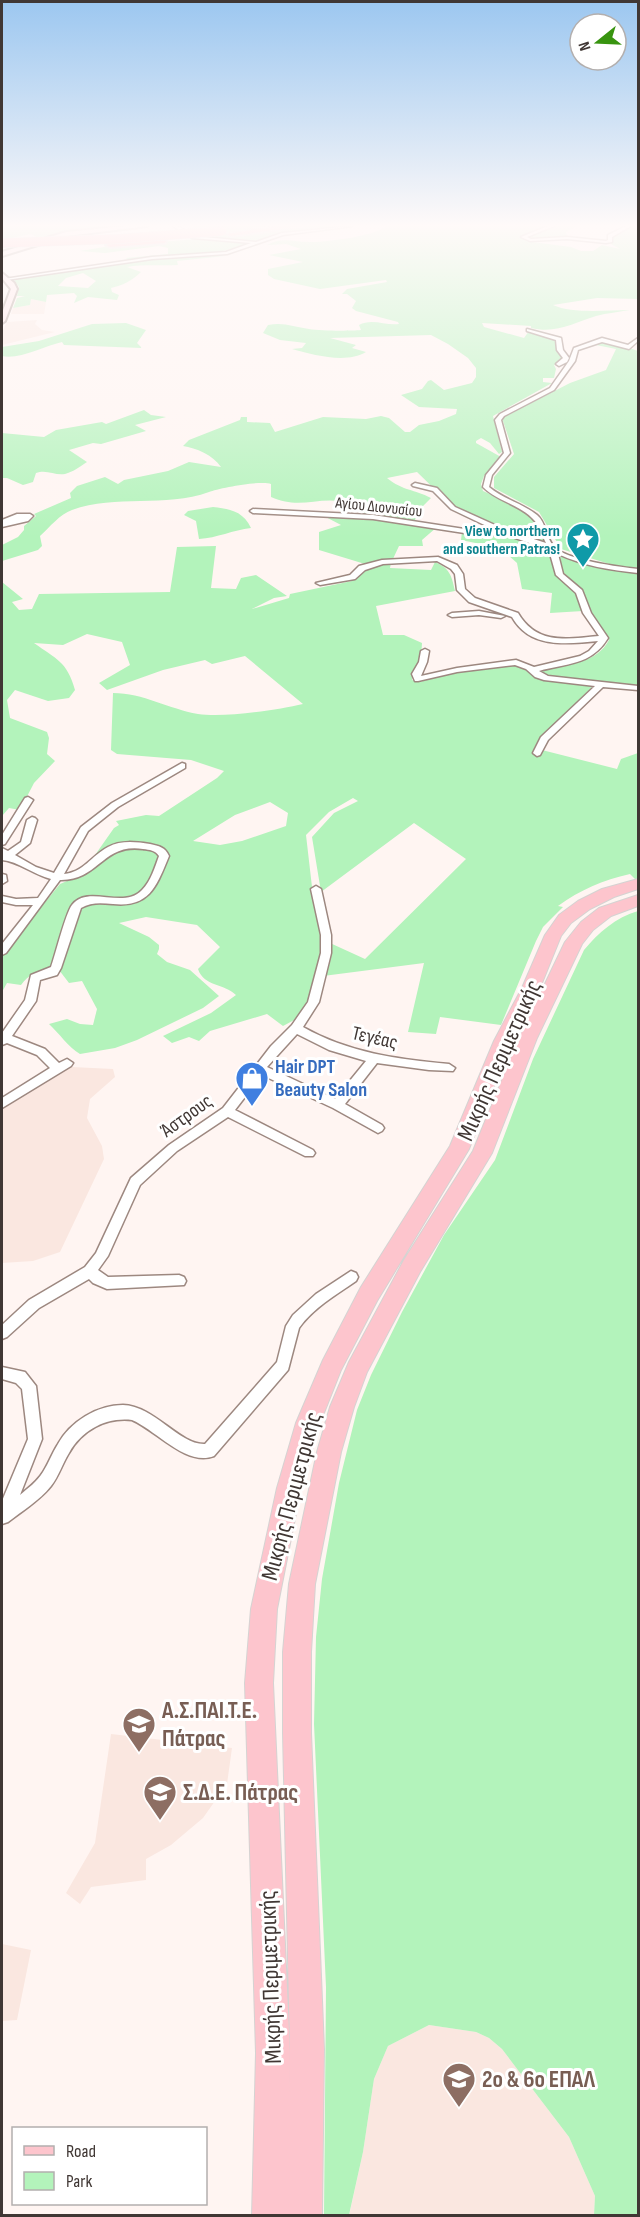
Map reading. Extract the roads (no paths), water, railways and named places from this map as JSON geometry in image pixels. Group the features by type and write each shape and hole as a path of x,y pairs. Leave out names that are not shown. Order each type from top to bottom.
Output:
{"main road":[{"name":"Μικρής Περιμετρικής","path":"270,2216 273,2010 261,1776 259,1683 264,1609 289,1488 308,1423 331,1367 386,1265 459,1149 503,1041 531,988 553,935 566,919 584,905 608,893 639,884"},
{"name":"Μικρής Περιμετρικής","path":"304,2216 307,2049 297,1764 297,1652 302,1584 329,1452 342,1407 357,1369 412,1266 479,1159 528,1038 574,942 587,926 605,912 639,900"}],"street":[{"path":"529,330 560,339 560,350 566,361 556,366 564,370"},
{"path":"604,638 587,613 579,592 560,575 552,550 534,515 489,491 486,482 507,453 498,422 500,417 552,389 578,348 602,340 630,347 639,339"},
{"path":"415,485 435,489 453,508 504,532"},
{"name":"Αγίου Διονυσίου","path":"253,511 373,517 484,534 504,532 595,565 639,571"},
{"path":"321,583 352,577 362,568 382,562 438,559 454,567 459,574 461,590 464,594 472,600 515,615 518,624"},
{"path":"452,615 494,614 518,624 533,635 544,638 572,640 604,638"},
{"path":"534,670 586,657 598,648 604,638"},
{"path":"425,651 423,662 416,674 418,679 457,670 514,662 546,678 639,688"},
{"path":"537,753 544,739 601,684"},
{"path":"2,951 57,877 80,834 115,805 182,766"},
{"path":"2,842 28,800"},
{"path":"2,819 15,822"},
{"path":"4,855 25,843 32,820"},
{"path":"2,1104 62,1065 41,1052 3,1039 30,1001 35,978 55,971 76,906 95,898 130,901 142,896 151,884 164,853 144,845 119,845 102,854 80,874 57,877 4,855"},
{"name":"Άστρους","path":"2,1334 34,1304 90,1271 101,1256 135,1182 173,1148 227,1111 275,1049 296,1028 316,993 326,953 325,924 316,890"},
{"path":"2,899 16,902 41,901"},
{"name":"Τεγέας","path":"296,1028 333,1047 373,1060 449,1068"},
{"path":"337,1105 373,1060"},
{"path":"260,1069 337,1105 378,1128"},
{"path":"227,1111 309,1153"},
{"path":"90,1271 98,1279 107,1283 179,1281"},
{"path":"3,1516 45,1482 73,1434 88,1423 110,1414 131,1413 142,1417 198,1452 212,1450 252,1399 283,1365 293,1326 298,1319 315,1302 351,1277"},
{"path":"2,1372 20,1377 30,1386 35,1439 3,1516"}],"place":[{"name":"View to northern and southern Patras!","path":"583,568"},
{"name":"Hair DPT Beauty Salon","path":"252,1107"},
{"name":"Α.Σ.ΠΑΙ.Τ.Ε. Πάτρας","path":"139,1753"},
{"name":"Σ.Δ.Ε. Πάτρας","path":"160,1821"},
{"name":"2ο & 6ο ΕΠΑΛ","path":"459,2108"}]}
